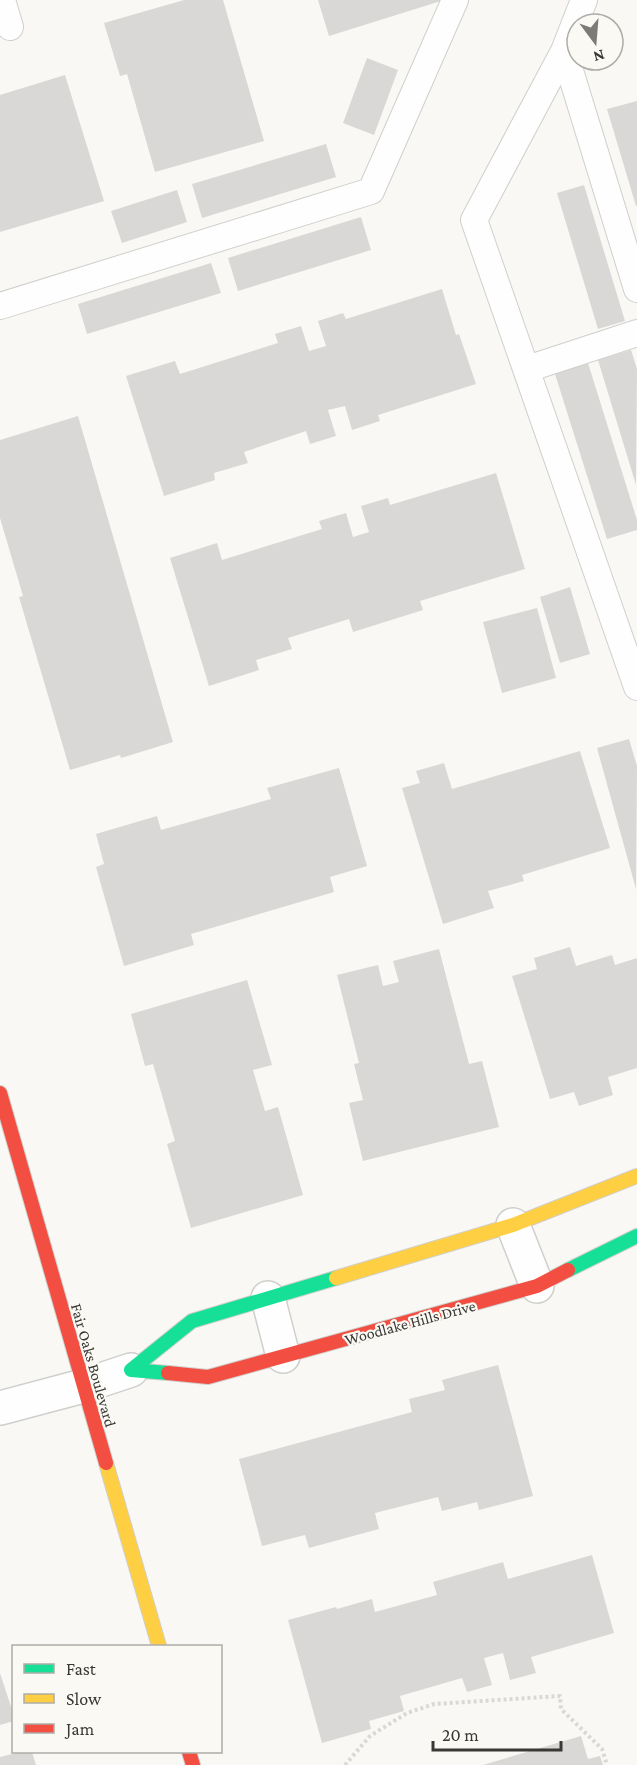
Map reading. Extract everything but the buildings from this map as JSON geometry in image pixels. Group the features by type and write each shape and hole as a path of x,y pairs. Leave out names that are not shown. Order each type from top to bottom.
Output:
{"street":[{"name":"Fair Oaks Boulevard","path":"0,1093 158,1645"},
{"name":"Woodlake Hills Drive","path":"0,1408 83,1386 131,1370 192,1321 513,1225 637,1176"},
{"path":"513,1225 537,1286"},
{"name":"Woodlake Hills Drive","path":"131,1370 208,1377 537,1286 637,1236"},
{"path":"268,1298 283,1356"}],"lane":[{"path":"2,0 10,27"},
{"path":"0,306 371,191 455,0"},
{"path":"584,0 564,51 474,220 637,684"},
{"path":"564,51 637,289"},
{"path":"527,369 637,333"}],"path":[{"path":"345,1765 370,1736 407,1713 434,1704 560,1696 561,1709 603,1749 607,1765"}],"traffic: fast":[{"path":"568,1270 637,1236"},
{"path":"168,1373 131,1370 192,1321 336,1278"}],"traffic: slow":[{"path":"336,1278 513,1225 637,1176"},
{"path":"106,1463 159,1645"}],"traffic: jam":[{"path":"0,1093 106,1463"},
{"path":"168,1373 208,1377 537,1286 568,1270"},
{"path":"189,1753 193,1765"}]}
